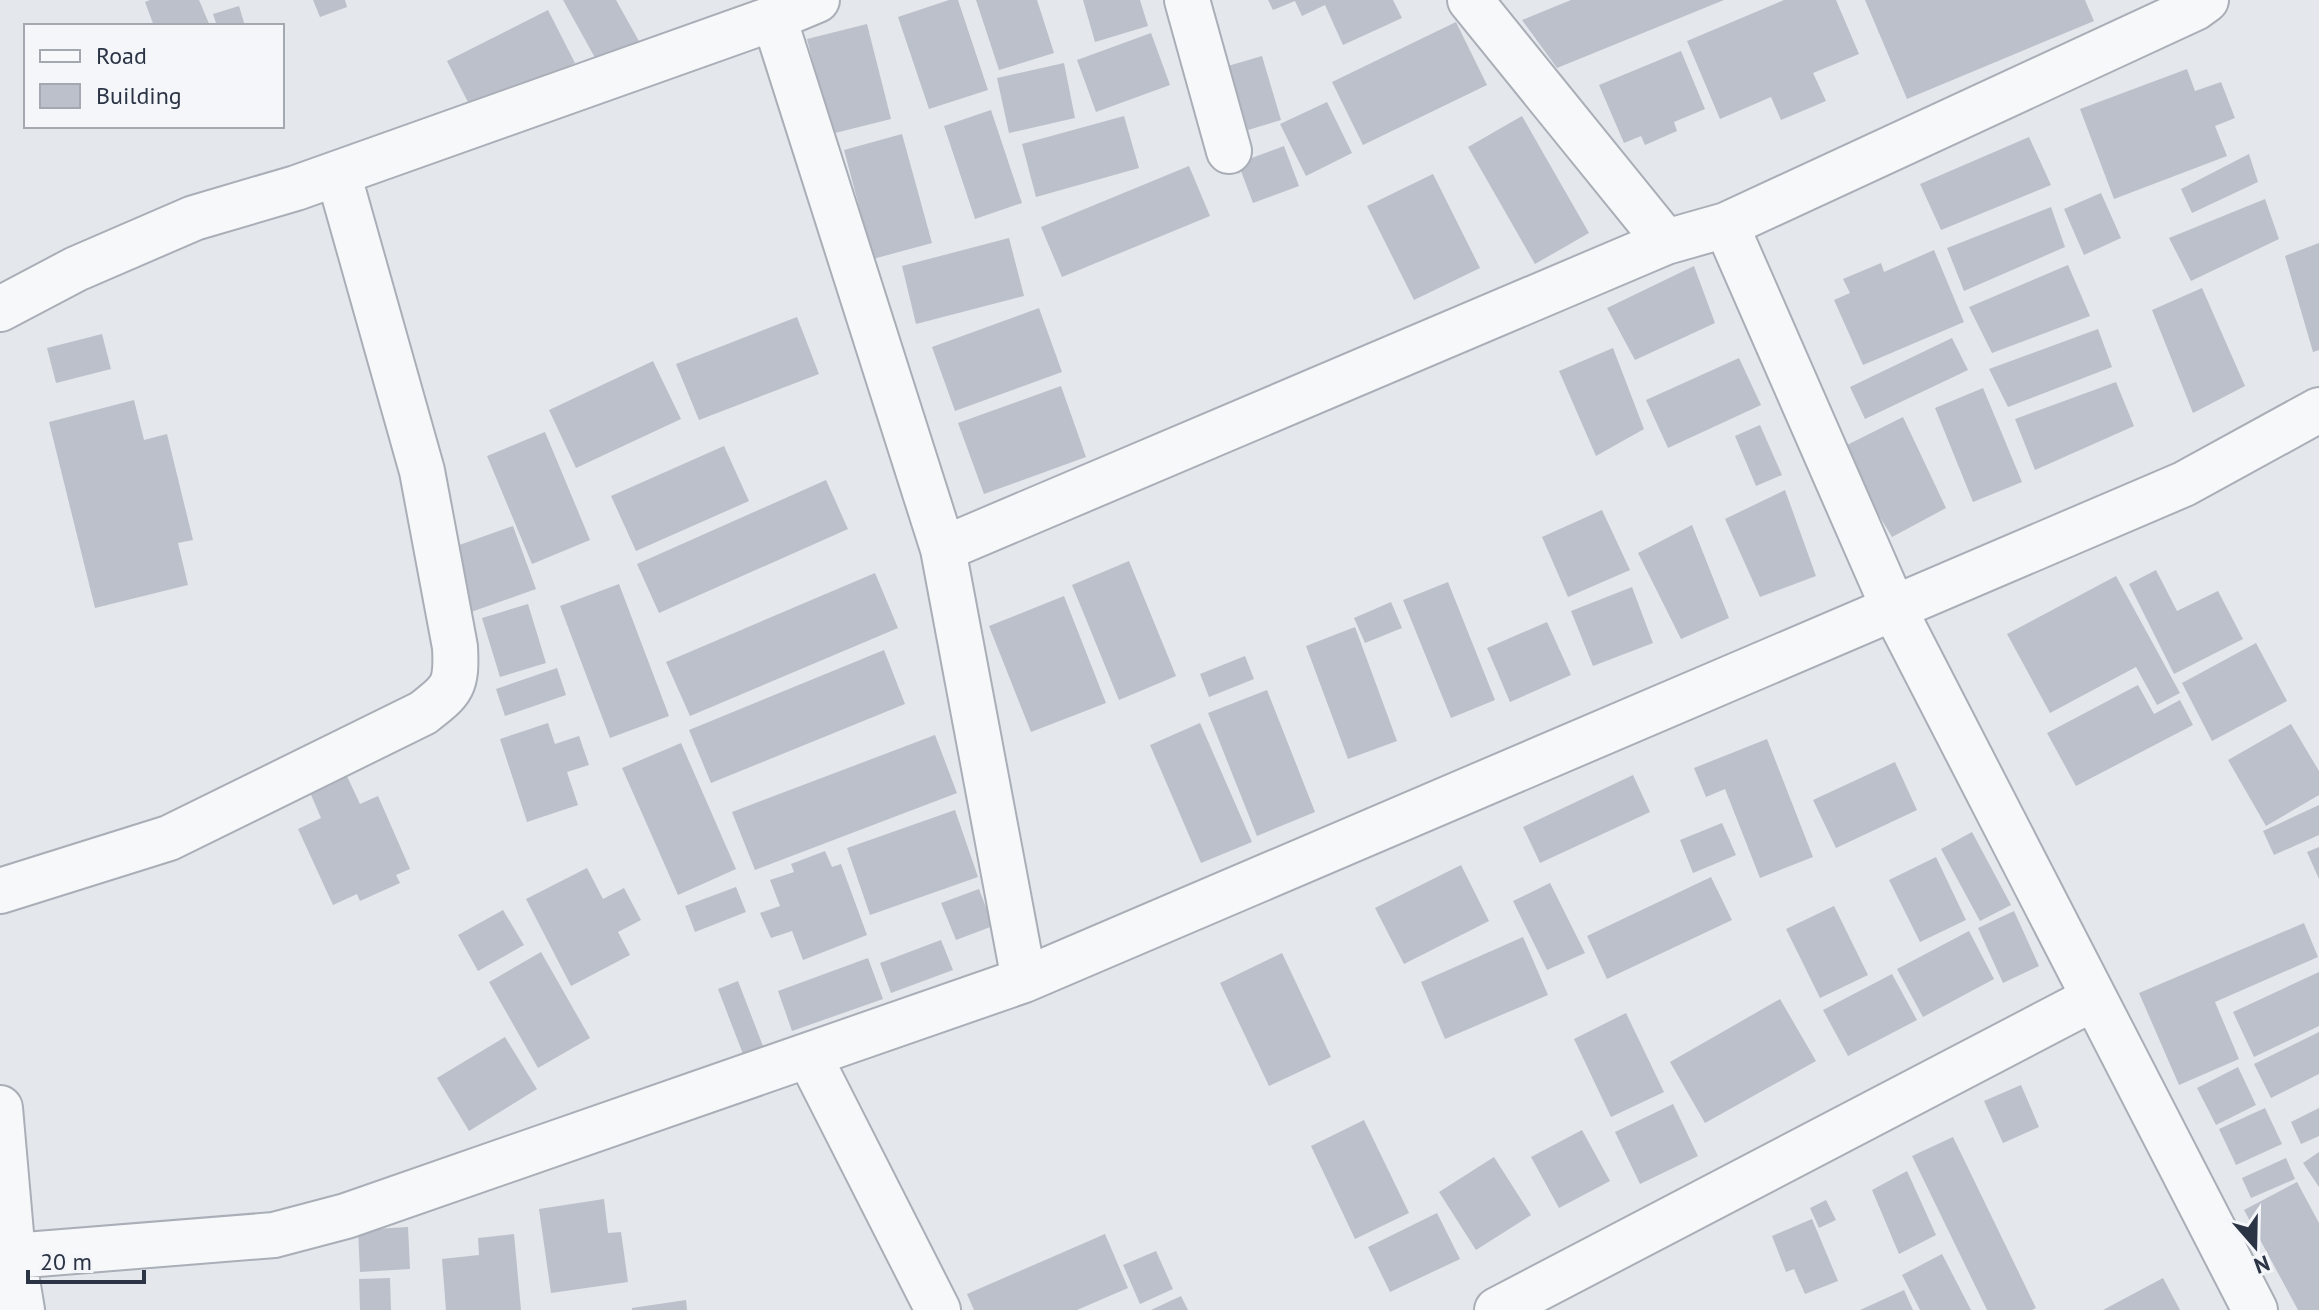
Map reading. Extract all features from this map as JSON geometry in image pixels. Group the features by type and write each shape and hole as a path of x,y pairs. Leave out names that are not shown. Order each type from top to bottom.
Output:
{"street":[{"path":"0,309 76,269 194,218 338,173 817,0"},
{"path":"1187,0 1229,151"},
{"path":"1470,0 1666,242"},
{"path":"943,549 1666,242 1726,225 2195,8 2206,0"},
{"path":"774,18 943,549 1024,980"},
{"path":"0,891 169,838 423,713 447,694 456,674 455,647 422,471 338,173"},
{"path":"1726,225 1894,609 2255,1310"},
{"path":"13,1256 274,1235 346,1216 1024,980 2184,484 2319,410"},
{"path":"1497,1310 2094,998"},
{"path":"809,1056 938,1310"},
{"path":"0,1108 13,1256 22,1310"}],"building":[{"path":"199,0 209,24 153,24 145,2"},
{"path":"313,0 345,0 347,7 320,17"},
{"path":"563,0 616,0 640,43 599,65"},
{"path":"949,0 958,0 988,90 929,109 898,17"},
{"path":"976,0 1037,0 1054,53 999,70"},
{"path":"1083,0 1140,0 1148,26 1095,42"},
{"path":"1268,0 1393,0 1402,18 1343,45 1325,5 1302,16 1295,1 1273,10"},
{"path":"1571,0 1724,0 1557,68 1522,20"},
{"path":"1784,0 1836,0 1859,54 1813,73 1826,101 1781,120 1771,97 1720,119 1687,41"},
{"path":"1865,0 2085,0 2094,21 1907,99"},
{"path":"239,6 244,24 216,24 213,14"},
{"path":"548,10 575,63 474,114 447,61"},
{"path":"1456,22 1487,85 1363,145 1332,82"},
{"path":"867,24 891,119 831,134 807,39"},
{"path":"1151,33 1170,85 1096,112 1077,60"},
{"path":"1681,51 1705,109 1674,122 1677,131 1645,145 1641,136 1624,143 1599,85"},
{"path":"1262,56 1281,120 1248,130 1228,66"},
{"path":"1064,63 1075,118 1009,133 997,78"},
{"path":"2187,69 2195,91 2221,82 2235,118 2215,126 2227,156 2114,199 2080,109"},
{"path":"1327,102 1352,153 1306,176 1280,124"},
{"path":"991,110 1022,203 975,219 944,126"},
{"path":"1124,116 1139,168 1036,197 1022,144"},
{"path":"1522,116 1589,233 1535,264 1468,147"},
{"path":"902,134 932,243 873,259 844,150"},
{"path":"2029,137 2051,185 1941,230 1920,184"},
{"path":"1284,146 1299,186 1253,203 1238,163"},
{"path":"2249,154 2258,182 2192,213 2181,189"},
{"path":"1189,166 1210,216 1062,277 1041,227"},
{"path":"1433,174 1480,268 1414,300 1367,206"},
{"path":"2101,193 2121,238 2084,255 2064,209"},
{"path":"2265,199 2279,239 2191,281 2169,238"},
{"path":"2051,207 2065,247 1964,291 1947,248"},
{"path":"1009,238 1024,296 916,324 902,266"},
{"path":"2319,243 2319,350 2313,352 2285,256"},
{"path":"1934,250 1964,322 1863,365 1834,300 1850,293 1843,279 1881,263 1884,272"},
{"path":"2068,265 2090,316 1992,353 1969,307"},
{"path":"1694,266 1715,323 1635,360 1607,308"},
{"path":"2202,288 2245,386 2193,413 2152,310"},
{"path":"1039,308 1062,372 955,411 932,347"},
{"path":"797,317 819,374 699,420 676,364"},
{"path":"2098,329 2112,367 2008,407 1989,369"},
{"path":"102,334 111,369 56,383 47,348"},
{"path":"1952,338 1968,370 1865,419 1850,387"},
{"path":"1613,348 1644,429 1596,456 1559,371"},
{"path":"1739,358 1761,405 1668,448 1646,400"},
{"path":"653,361 681,419 576,468 549,410"},
{"path":"2116,382 2134,426 2035,470 2015,419"},
{"path":"1061,386 1086,457 984,494 958,423"},
{"path":"1983,388 2022,482 1973,502 1935,408"},
{"path":"134,400 144,440 167,434 193,540 178,543 188,585 95,608 49,422"},
{"path":"1903,417 1946,508 1892,537 1839,449"},
{"path":"1760,425 1782,475 1756,486 1735,436"},
{"path":"545,432 590,540 532,564 487,456"},
{"path":"724,446 749,501 636,551 611,496"},
{"path":"826,480 848,529 659,613 637,564"},
{"path":"1785,490 1816,576 1760,597 1725,519"},
{"path":"1602,510 1630,570 1568,597 1542,537"},
{"path":"1692,525 1729,618 1681,639 1638,553"},
{"path":"513,526 536,589 471,612 448,549"},
{"path":"1129,561 1176,676 1119,700 1072,585"},
{"path":"2156,570 2177,611 2218,591 2243,639 2174,674 2129,584"},
{"path":"875,573 898,628 690,716 666,662"},
{"path":"2116,576 2180,693 2157,705 2136,667 2050,713 2007,634"},
{"path":"1448,582 1495,700 1451,718 1403,600"},
{"path":"619,584 669,716 610,738 560,606"},
{"path":"1632,587 1653,643 1593,666 1571,611"},
{"path":"1064,596 1106,703 1031,732 989,626"},
{"path":"1391,602 1402,628 1365,643 1354,618"},
{"path":"528,604 546,663 500,677 482,618"},
{"path":"1547,622 1571,675 1510,702 1487,648"},
{"path":"1355,627 1397,741 1348,759 1306,646"},
{"path":"2256,643 2287,701 2212,741 2182,683"},
{"path":"884,650 905,704 711,783 689,730"},
{"path":"1245,656 1254,679 1209,697 1200,674"},
{"path":"557,668 566,695 505,716 496,689"},
{"path":"2138,685 2154,714 2180,700 2193,725 2076,786 2047,733"},
{"path":"1267,690 1315,812 1257,836 1208,713"},
{"path":"548,723 555,744 579,736 589,765 567,772 578,805 527,822 500,739"},
{"path":"1200,723 1252,842 1201,863 1150,745"},
{"path":"2291,724 2319,771 2319,795 2266,826 2228,760"},
{"path":"935,735 957,793 755,870 732,812"},
{"path":"1767,739 1813,857 1760,878 1725,789 1706,797 1694,768"},
{"path":"681,743 736,869 678,895 622,768"},
{"path":"1895,762 1917,810 1836,848 1813,800"},
{"path":"346,774 360,804 378,796 410,869 396,875 400,883 360,901 357,894 333,905 298,829 321,818 309,790"},
{"path":"1633,775 1650,812 1540,863 1523,827"},
{"path":"2319,805 2319,835 2274,855 2263,831"},
{"path":"955,810 978,877 870,915 847,848"},
{"path":"1722,823 1736,855 1693,873 1680,840"},
{"path":"1972,832 2011,905 1980,921 1941,849"},
{"path":"2319,847 2319,879 2307,852"},
{"path":"825,851 832,867 841,864 867,935 803,960 792,931 771,938 760,913 780,906 770,880 794,872 791,864"},
{"path":"1936,857 1966,920 1920,942 1889,880"},
{"path":"1461,865 1489,921 1404,964 1375,908"},
{"path":"587,868 603,899 624,888 641,920 618,932 630,955 571,986 526,899"},
{"path":"1711,877 1732,920 1607,979 1587,936"},
{"path":"1550,883 1585,953 1547,970 1513,901"},
{"path":"736,887 746,912 695,932 685,906"},
{"path":"979,889 993,926 956,940 941,903"},
{"path":"1834,906 1868,975 1820,998 1786,929"},
{"path":"503,910 524,945 478,971 458,935"},
{"path":"2014,911 2039,966 2003,983 1978,928"},
{"path":"2304,923 2318,957 2215,1002 2239,1059 2179,1085 2139,993"},
{"path":"1969,931 1994,979 1923,1017 1897,969"},
{"path":"1523,937 1548,995 1445,1039 1421,982"},
{"path":"941,940 953,970 891,993 880,963"},
{"path":"541,952 590,1038 538,1068 489,982"},
{"path":"1282,953 1331,1057 1269,1086 1220,983"},
{"path":"868,958 883,999 792,1031 778,991"},
{"path":"2319,972 2319,1026 2254,1057 2233,1012"},
{"path":"1892,974 1917,1020 1848,1056 1823,1010"},
{"path":"738,981 763,1046 743,1054 718,989"},
{"path":"1780,999 1816,1061 1705,1123 1670,1062"},
{"path":"1626,1013 1664,1092 1611,1117 1574,1039"},
{"path":"2319,1032 2319,1074 2271,1098 2254,1064"},
{"path":"505,1037 537,1089 469,1131 437,1078"},
{"path":"2238,1067 2256,1105 2216,1125 2197,1088"},
{"path":"2021,1085 2039,1127 2003,1143 1984,1101"},
{"path":"1673,1104 1698,1156 1640,1184 1615,1132"},
{"path":"2265,1108 2282,1144 2236,1165 2219,1129"},
{"path":"2319,1108 2319,1136 2301,1144 2291,1122"},
{"path":"1364,1120 1409,1213 1355,1239 1311,1146"},
{"path":"1582,1130 1610,1181 1559,1208 1531,1157"},
{"path":"1953,1137 2036,1308 2032,1310 1987,1310 1912,1156"},
{"path":"2319,1152 2319,1187 2303,1163"},
{"path":"1494,1157 1531,1215 1476,1250 1439,1192"},
{"path":"2286,1158 2295,1179 2251,1198 2242,1178"},
{"path":"1907,1171 1936,1235 1899,1254 1872,1190"},
{"path":"2297,1182 2319,1223 2319,1310 2298,1310 2244,1210"},
{"path":"604,1199 608,1233 621,1232 628,1282 551,1293 539,1209"},
{"path":"1826,1200 1836,1220 1819,1228 1810,1208"},
{"path":"1437,1213 1460,1259 1390,1292 1368,1247"},
{"path":"1812,1219 1838,1281 1805,1294 1794,1269 1786,1272 1772,1236"},
{"path":"408,1227 410,1269 360,1272 358,1230"},
{"path":"514,1234 521,1310 446,1310 442,1259 479,1255 478,1238"},
{"path":"1105,1234 1128,1288 1077,1310 974,1310 967,1294"},
{"path":"1156,1251 1173,1289 1140,1304 1123,1265"},
{"path":"1942,1254 1971,1310 1920,1310 1902,1275"},
{"path":"390,1278 391,1310 360,1310 359,1279"},
{"path":"2163,1278 2180,1310 2103,1310"},
{"path":"1904,1290 1913,1310 1860,1310"},
{"path":"1181,1296 1188,1310 1151,1310"},
{"path":"686,1300 687,1310 632,1310 632,1308"}]}
